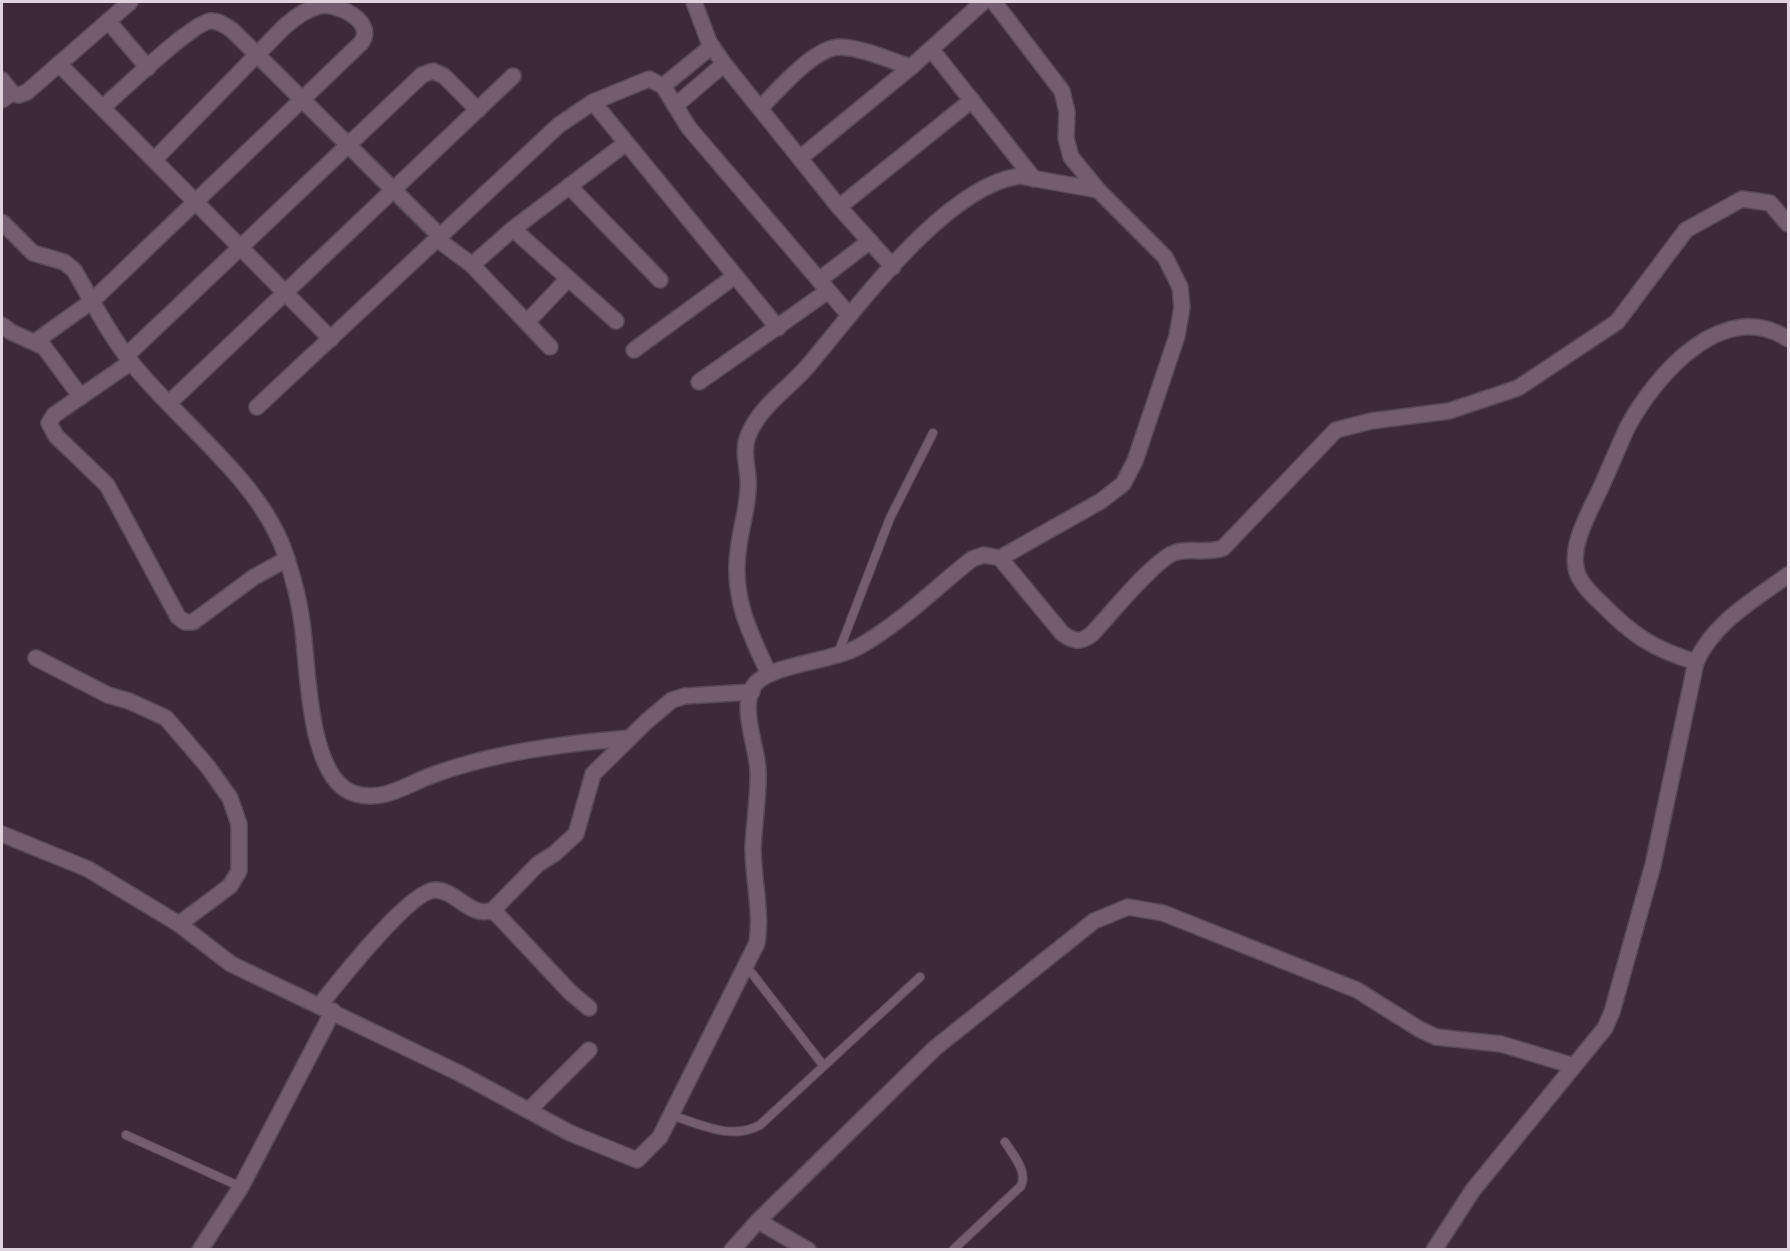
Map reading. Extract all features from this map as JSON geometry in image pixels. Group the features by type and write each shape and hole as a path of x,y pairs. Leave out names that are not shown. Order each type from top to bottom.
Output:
{"street":[{"path":"2,80 7,97 27,92 130,2"},
{"path":"800,158 911,67 983,2"},
{"path":"994,2 1062,90 1067,111 1068,147 1082,172 1165,257 1176,274 1182,308 1177,336 1135,461 1123,484 1101,501 1000,558"},
{"path":"36,341 92,301 303,101 361,43 366,34 360,22 339,7 320,6 293,19 155,159"},
{"path":"697,7 711,44 724,64 839,207 894,267"},
{"path":"108,21 148,68"},
{"path":"103,107 190,32 209,21 224,24 439,238 472,265 550,347"},
{"path":"663,86 711,44"},
{"path":"759,108 813,58 831,48 853,50 911,67"},
{"path":"931,49 1034,179"},
{"path":"60,64 198,201 331,339"},
{"path":"675,106 724,64"},
{"path":"287,559 254,577 193,622 185,622 178,617 107,485 56,436 49,423 54,415 81,398 129,358 240,245 347,144 428,72 434,71 444,76 478,110"},
{"path":"169,403 513,76"},
{"path":"257,407 559,125 593,102 649,79 663,86 689,128 849,315"},
{"path":"839,207 972,100"},
{"path":"593,102 778,328"},
{"path":"472,265 513,229 626,143"},
{"path":"769,674 747,629 738,600 737,554 748,492 745,444 759,416 805,369 849,315 949,212 994,182 1020,176 1098,190"},
{"path":"569,186 660,280"},
{"path":"2,834 87,869 180,924 231,964 459,1073 570,1133 637,1160 660,1137 757,943 759,927 753,849 758,770 748,713 756,683 769,674 836,657 860,646 914,608 972,560 984,555 1000,558 1062,633 1072,641 1082,641 1092,634 1163,559 1179,551 1212,552 1223,548 1336,430 1371,421 1449,411 1518,388 1617,322 1686,230 1742,199 1770,203 1788,224"},
{"path":"2,222 33,253 69,265 129,358 243,484 272,524 287,559 302,620 312,713 319,746 333,777 350,792 368,798 388,794 444,771 549,745 629,738"},
{"path":"513,229 616,321"},
{"path":"699,382 778,328 870,241"},
{"path":"634,350 735,276"},
{"path":"527,322 568,279"},
{"path":"2,325 18,336 36,341 51,354 81,398"},
{"path":"1696,663 1664,652 1626,629 1587,590 1578,575 1576,550 1628,427 1656,386 1683,357 1721,331 1739,326 1780,334 1788,339"},
{"path":"1434,1250 1473,1190 1605,1028 1612,1012 1653,865 1696,663 1712,635 1729,618 1788,575"},
{"path":"36,658 108,695 137,704 166,718 208,767 230,798 239,825 239,871 230,885 180,924"},
{"path":"201,1250 242,1187 326,1009 367,946 427,892 442,892 478,912 493,910 538,864 554,855 576,834 589,781 602,763 672,700 707,693 752,692"},
{"path":"732,1250 758,1221 935,1048 1094,921 1128,907 1163,913 1357,990 1419,1029 1436,1037 1501,1044 1574,1066"},
{"path":"493,910 570,992 589,1008"},
{"path":"529,1110 589,1050"},
{"path":"758,1221 808,1250"}],"lane":[{"path":"836,657 890,518 933,433"},
{"path":"747,967 823,1065"},
{"path":"671,1115 731,1133 741,1133 759,1125 920,977"},
{"path":"126,1135 242,1187"},
{"path":"953,1250 1016,1192 1023,1181 1022,1170 1005,1142"}]}
